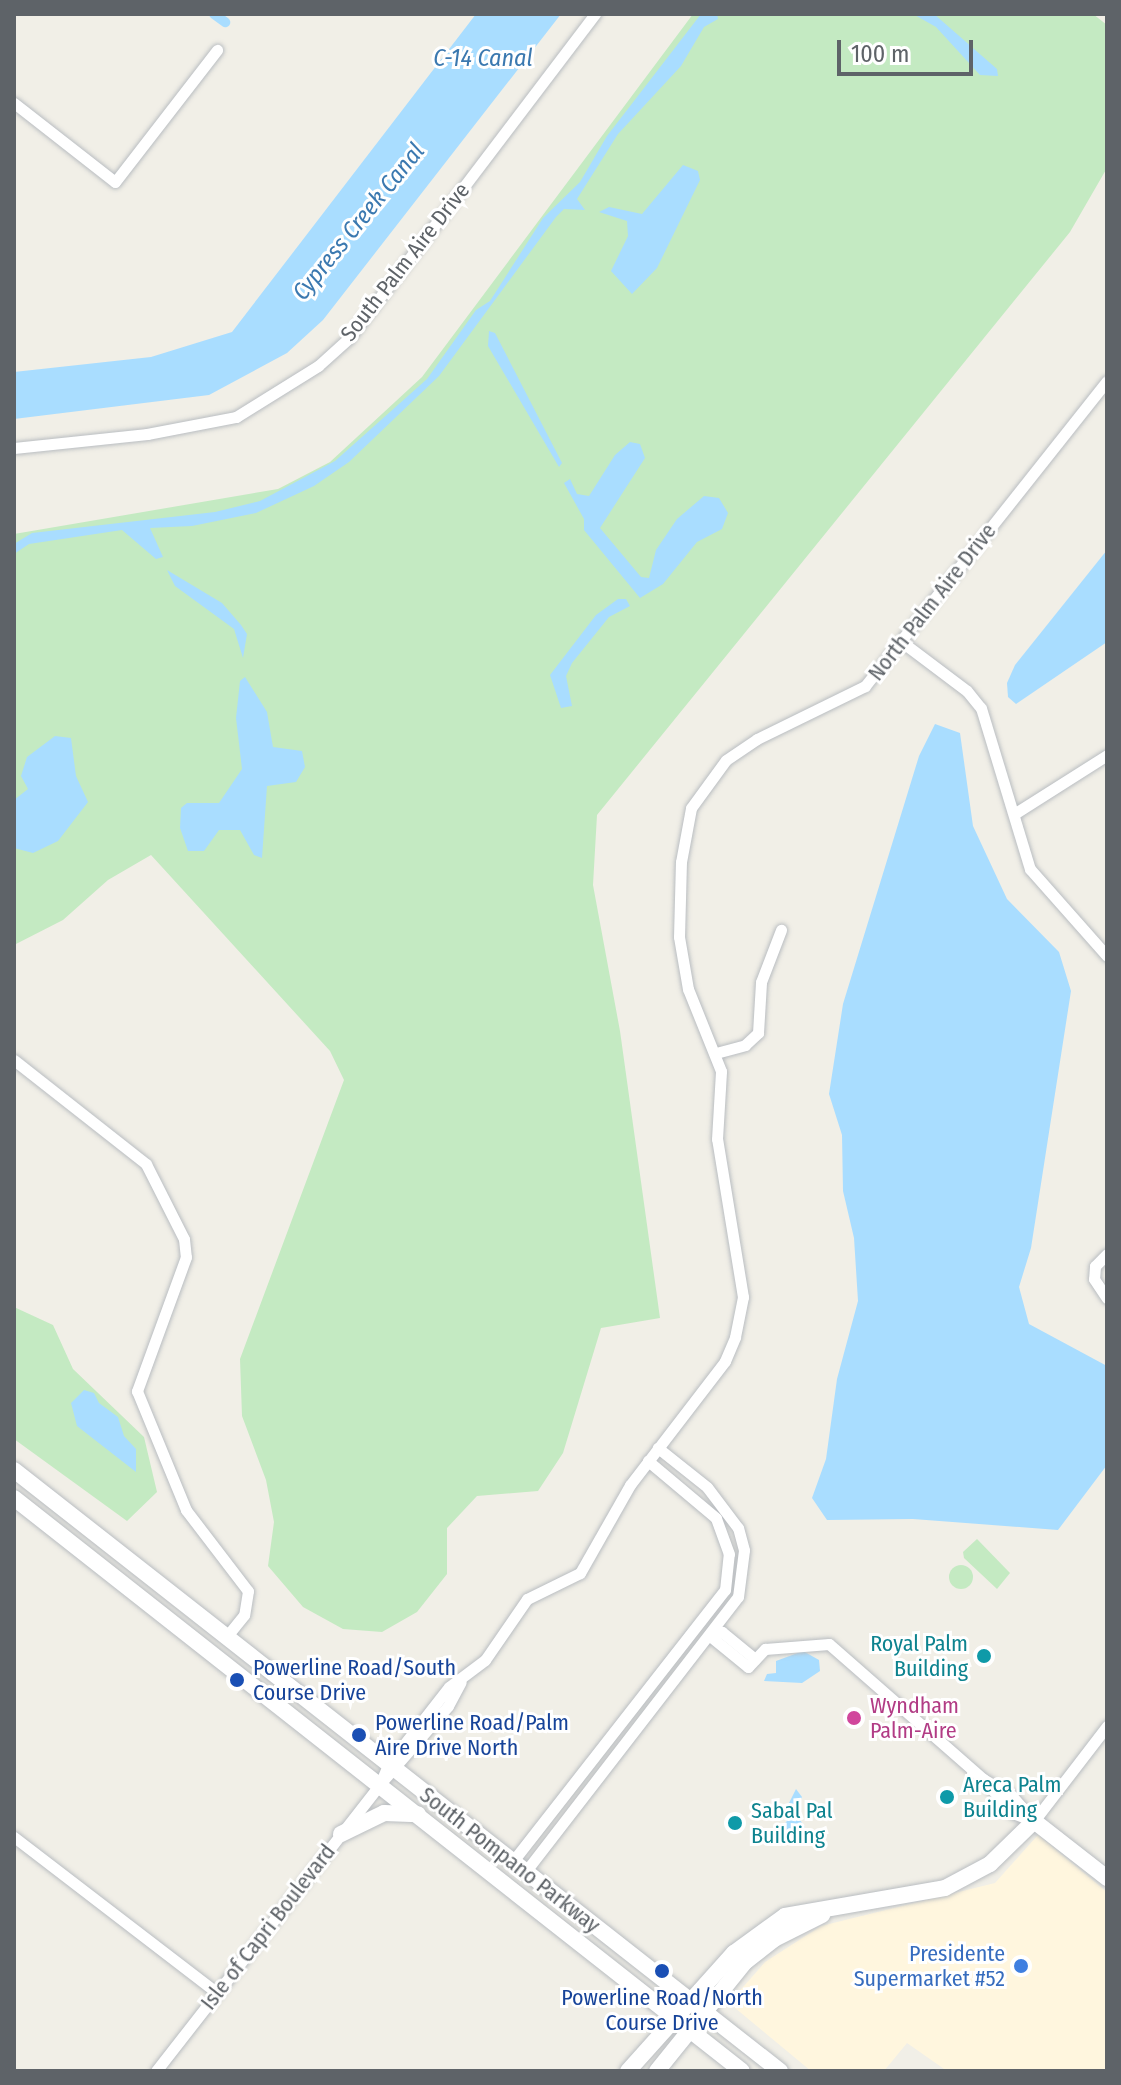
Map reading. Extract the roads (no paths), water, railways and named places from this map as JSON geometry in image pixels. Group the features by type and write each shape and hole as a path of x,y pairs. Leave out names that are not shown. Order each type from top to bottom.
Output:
{"main road":[{"name":"South Pompano Parkway","path":"14,1470 780,2071"},
{"name":"South Pompano Parkway","path":"14,1498 742,2071"},
{"path":"109,1573 132,1579 201,1633 227,1636"},
{"path":"341,1834 384,1813 418,1814"},
{"path":"628,2071 675,2017 697,2006 763,1928 793,1913 830,1910 957,1883 990,1864 1034,1821 1107,1878"},
{"path":"657,2071 690,2030 697,2006"}],"street":[{"name":"South Palm Aire Drive","path":"14,448 147,434 236,417 318,366 349,338 595,14"},
{"path":"14,103 115,182 217,50"},
{"name":"North Palm Aire Drive","path":"380,1784 449,1687 461,1682 485,1660 536,1590 580,1573 648,1461 725,1361 741,1314 743,1297 717,1139 721,1071 688,989 679,937 683,835 691,808 726,760 757,739 865,686 1107,381"},
{"path":"902,642 967,691 981,708 1039,884 1107,956"},
{"path":"1014,814 1107,755"},
{"path":"716,1053 745,1045 758,1033 761,982 781,930"},
{"path":"14,1060 146,1164 184,1239 186,1257 137,1391 186,1510 248,1591 244,1615 227,1636"},
{"path":"1107,1254 1095,1266 1094,1279 1107,1298"},
{"path":"520,1866 602,1773 738,1597 744,1550 738,1528 707,1487 658,1448"},
{"path":"520,1866 589,1764 725,1590 729,1574 727,1538 716,1518 648,1461"},
{"path":"710,1636 722,1632 752,1663 765,1649 829,1644 983,1779 1013,1813 1034,1821 1107,1726"},
{"path":"640,1700 653,1708"},
{"path":"589,1764 602,1773"},
{"name":"Isle of Capri Boulevard","path":"156,2071 380,1784"},
{"path":"14,1837 217,1993"}],"water":[{"name":"C-14 Canal","path":"476,14 561,14 323,320 287,353 209,395 14,419 14,372 151,357 232,332"},
{"path":"701,14 717,14 718,19 704,27 681,66 618,134 577,199 585,210 564,209 556,217 439,376 349,462 314,486 256,513 192,526 150,528 163,557 156,559 122,530 29,544 14,554 14,544 32,533 215,512 260,501 335,461 427,379 476,310 490,301 543,218 580,182 607,136"},
{"path":"913,14 934,14 997,69 998,76 980,75 936,27"},
{"path":"683,165 698,171 700,180 657,268 632,294 611,271 628,236 627,221 599,212 609,207 642,214"},
{"path":"489,331 495,333 562,463 559,467 488,346"},
{"path":"630,442 640,444 645,458 600,528 641,577 649,578 656,550 677,519 704,496 719,498 728,513 722,529 697,542 663,584 640,598 584,530 584,519 564,483 570,479 577,494 589,496 615,455"},
{"path":"1107,550 1107,642 1016,704 1008,697 1007,683 1015,665"},
{"path":"167,570 222,603 241,625 247,634 243,658 234,629 175,586"},
{"path":"618,599 626,599 630,606 609,617 572,663 566,676 572,706 561,708 550,675 596,615"},
{"path":"245,677 267,712 273,747 302,751 305,767 296,782 267,786 262,858 254,855 240,830 219,830 204,851 188,851 180,828 181,808 187,803 219,803 242,769 236,718 240,681"},
{"path":"935,724 960,733 973,826 1007,899 1059,952 1071,991 1031,1248 1019,1287 1029,1324 1107,1366 1107,1465 1058,1530 913,1519 827,1520 812,1498 826,1459 837,1379 858,1301 854,1238 843,1191 842,1135 829,1094 843,1004 919,756"},
{"path":"55,736 71,738 76,776 88,802 58,841 33,853 14,848 14,800 28,789 21,776 27,757"},
{"path":"84,1390 94,1393 99,1403 118,1417 124,1436 136,1449 136,1472 77,1426 71,1403"},
{"path":"803,1651 819,1660 820,1671 802,1683 764,1681 767,1674 776,1673 776,1661"},
{"path":"796,1789 802,1797 795,1813 805,1827 781,1841 777,1832 787,1821 777,1809 789,1803"}],"waterway":[{"path":"214,14 225,22"}],"place":[{"name":"Royal Palm Building","path":"984,1656"},
{"name":"Powerline Road/South Course Drive","path":"237,1680"},
{"name":"Wyndham Palm-Aire","path":"854,1718"},
{"name":"Powerline Road/Palm Aire Drive North","path":"359,1735"},
{"name":"Areca Palm Building","path":"947,1797"},
{"name":"Sabal Pal Building","path":"735,1823"},
{"name":"Presidente Supermarket #52","path":"1021,1966"},
{"name":"Powerline Road/North Course Drive","path":"662,1971"}],"water label":[{"name":"Cypress Creek Canal","path":"359,222"}]}
